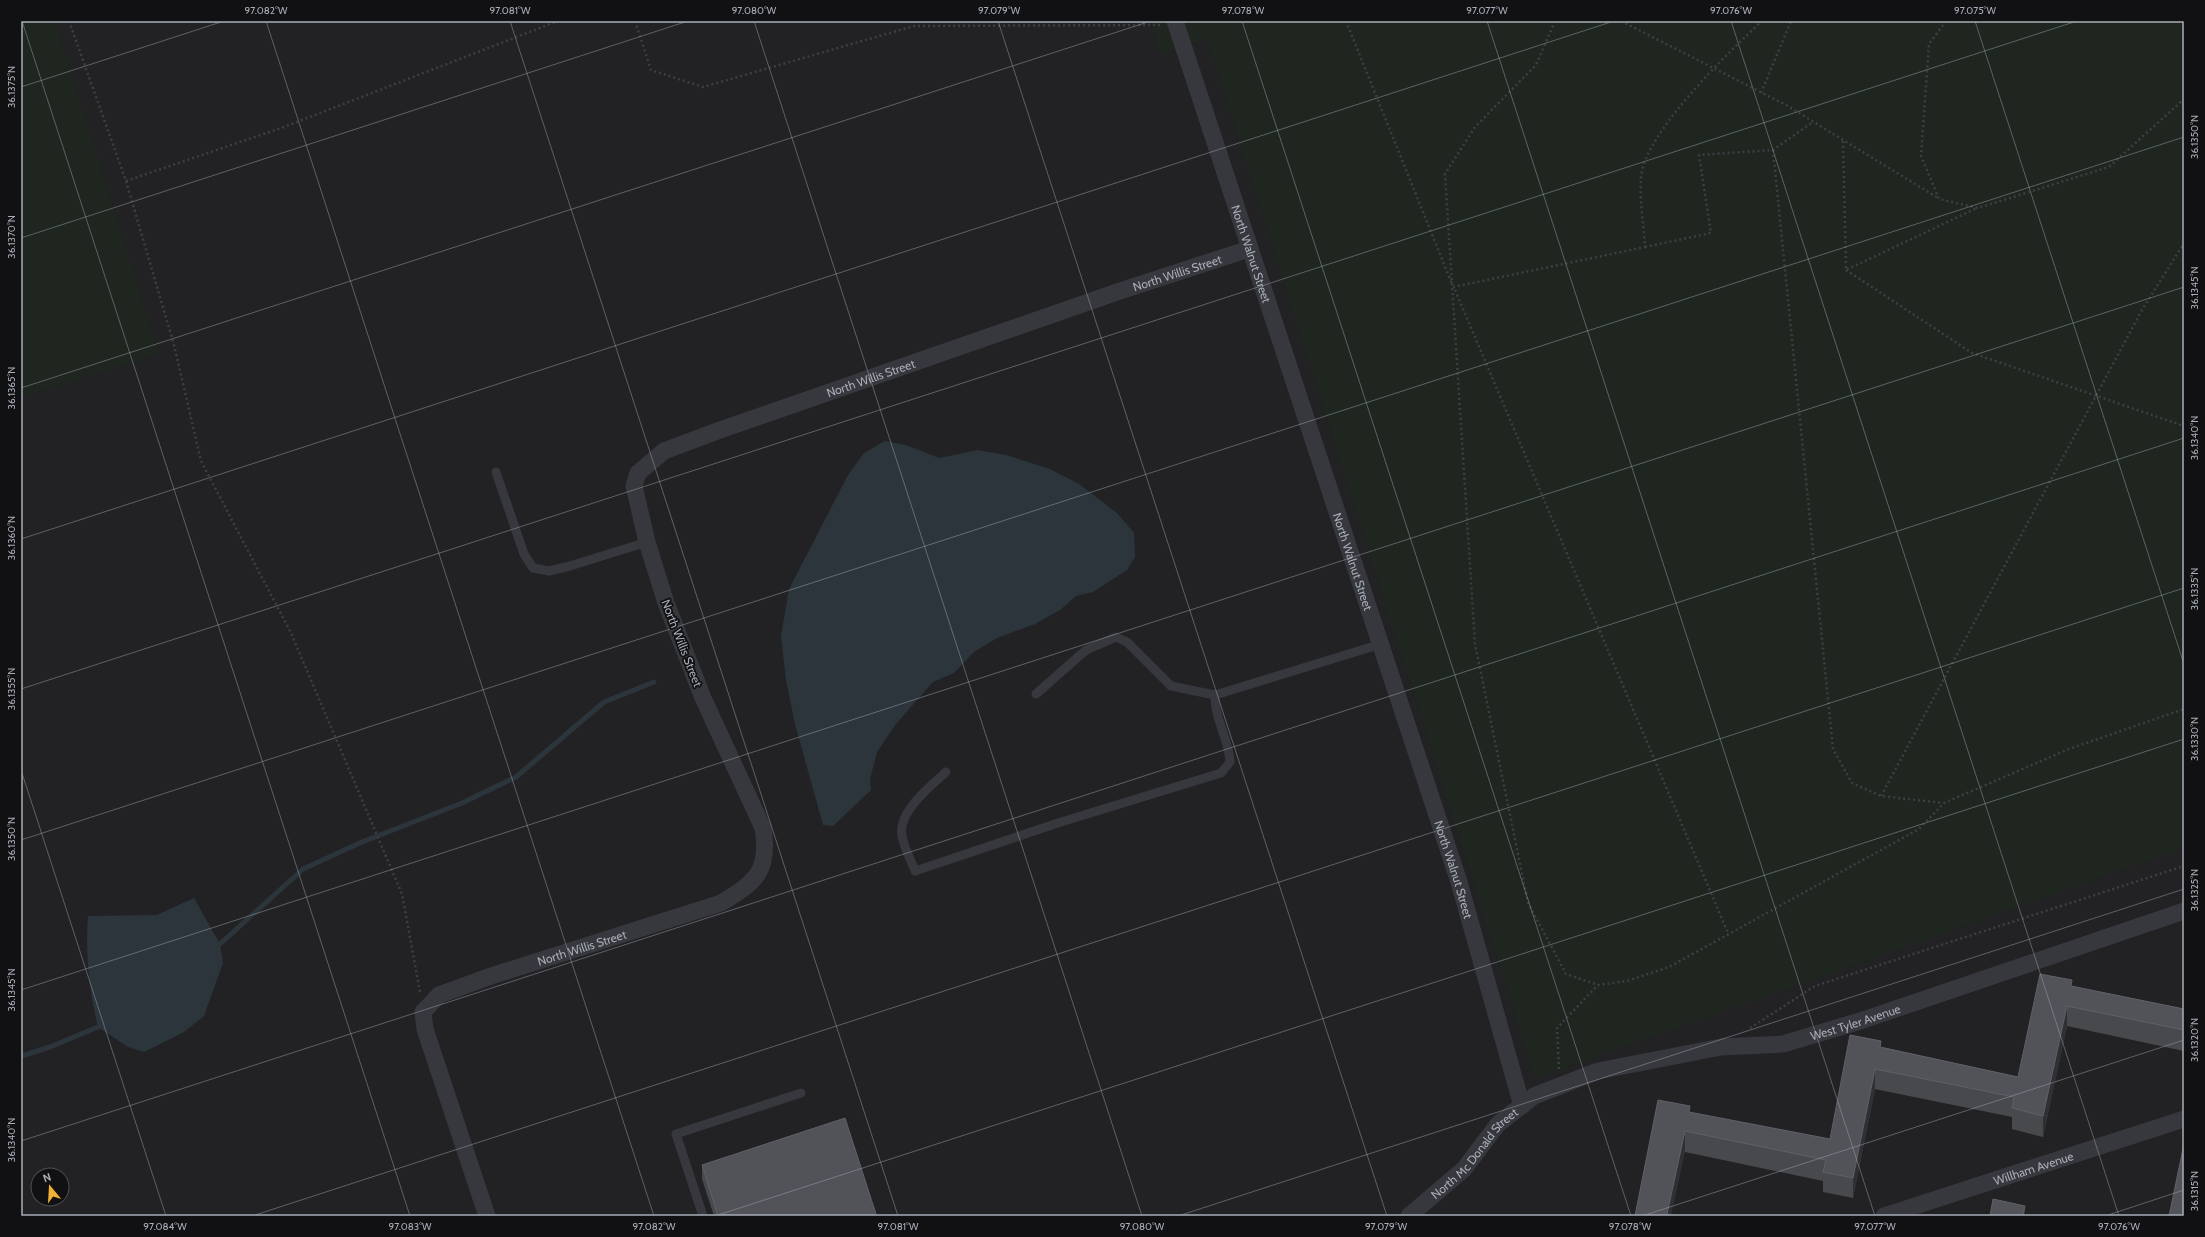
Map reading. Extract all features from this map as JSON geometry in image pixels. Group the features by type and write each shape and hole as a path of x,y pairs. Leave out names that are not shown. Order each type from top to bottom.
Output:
{"street":[{"name":"North Walnut Street","path":"1176,23 1249,249 1459,882 1522,1106"},
{"name":"North Willis Street","path":"423,1012 439,995 491,976 721,903 747,888 758,875 766,849 763,828 703,698 666,603 647,542 634,486 638,473 664,451 1112,294 1249,249"},
{"name":"West Tyler Avenue","path":"1522,1106 1534,1096 1598,1071 1721,1047 1783,1044 1860,1021 2184,911"},
{"path":"423,1012 425,1028 487,1216"},
{"name":"North Mc Donald Street","path":"1409,1216 1464,1169 1498,1124 1522,1106"},
{"name":"Willham Avenue","path":"1884,1216 2184,1119"}],"lane":[{"path":"496,472 524,554 533,568 549,571 647,542"},
{"path":"1036,694 1086,650 1105,640 1116,637 1127,642 1171,686 1215,695 1381,644"},
{"path":"946,772 930,787 904,816 901,835 915,871 1061,822 1221,773 1230,762 1229,749 1215,705 1215,695"},
{"path":"703,1216 676,1134 801,1093"}],"path":[{"path":"69,21 126,181 174,345 201,461 291,633 402,894 423,1012"},
{"path":"126,181 284,127 558,21"},
{"path":"635,21 651,70 703,87 914,26 1176,23"},
{"path":"1346,21 1454,287 1728,933"},
{"path":"1555,21 1536,64 1475,127 1445,174 1454,287 1475,644 1528,903 1566,974 1598,985 1627,981 1668,967 1919,830 1944,803 2068,749 2184,709"},
{"path":"1621,21 1761,93 1813,122 1939,199 1978,208"},
{"path":"1645,247 1641,176 1652,144 1712,69 1762,21"},
{"path":"1761,93 1791,21"},
{"path":"1939,199 1921,156 1929,44 1946,21"},
{"path":"1846,270 1978,208 2109,167 2184,98"},
{"path":"1454,287 1711,233 1699,155 1773,150 1813,122"},
{"path":"1843,141 1846,270"},
{"path":"1773,150 1832,749 1852,783 1881,796 1944,803"},
{"path":"1881,796 2142,310 2184,243"},
{"path":"1846,270 1972,352 2184,426"},
{"path":"1748,1030 1815,986 2184,866"},
{"path":"1561,1086 1557,1028 1598,985"}],"shaded area":[{"path":"21,21 2184,21 2184,1216 21,1216"},
{"path":"21,21 55,21 159,354 21,397"},
{"path":"1150,21 2184,21 2184,848 1535,1078 1207,39 1160,55"},
{"path":"885,441 906,445 939,458 978,450 1006,455 1050,469 1079,484 1117,513 1134,533 1135,557 1127,570 1093,592 1076,596 1060,610 1035,624 997,638 974,652 954,673 933,682 896,724 877,752 870,779 871,790 833,826 823,825 795,724 786,680 781,636 789,589 848,475 864,453"},
{"path":"194,898 220,944 223,963 204,1016 184,1032 144,1052 128,1047 98,1027 88,972 88,916 157,915"}],"building":[{"path":"2040,974 2072,980 2071,986 2184,1009 2184,1030 2067,1006 2043,1116 2012,1108 2014,1097 1875,1069 1853,1178 1823,1172 1826,1160 1685,1131 1667,1214 1675,1216 1635,1216 1658,1100 1690,1106 1689,1112 1830,1139 1850,1035 1881,1041 1880,1047 2018,1077"},
{"path":"845,1118 876,1214 869,1216 718,1216 702,1165"},
{"path":"2184,1144 2184,1216 2169,1216"},
{"path":"1993,1199 2025,1206 2023,1216 1990,1216"}],"waterway":[{"path":"220,944 303,869 362,842 462,803 516,777 604,702 654,682"},
{"path":"21,1056 50,1047 98,1027"}]}
